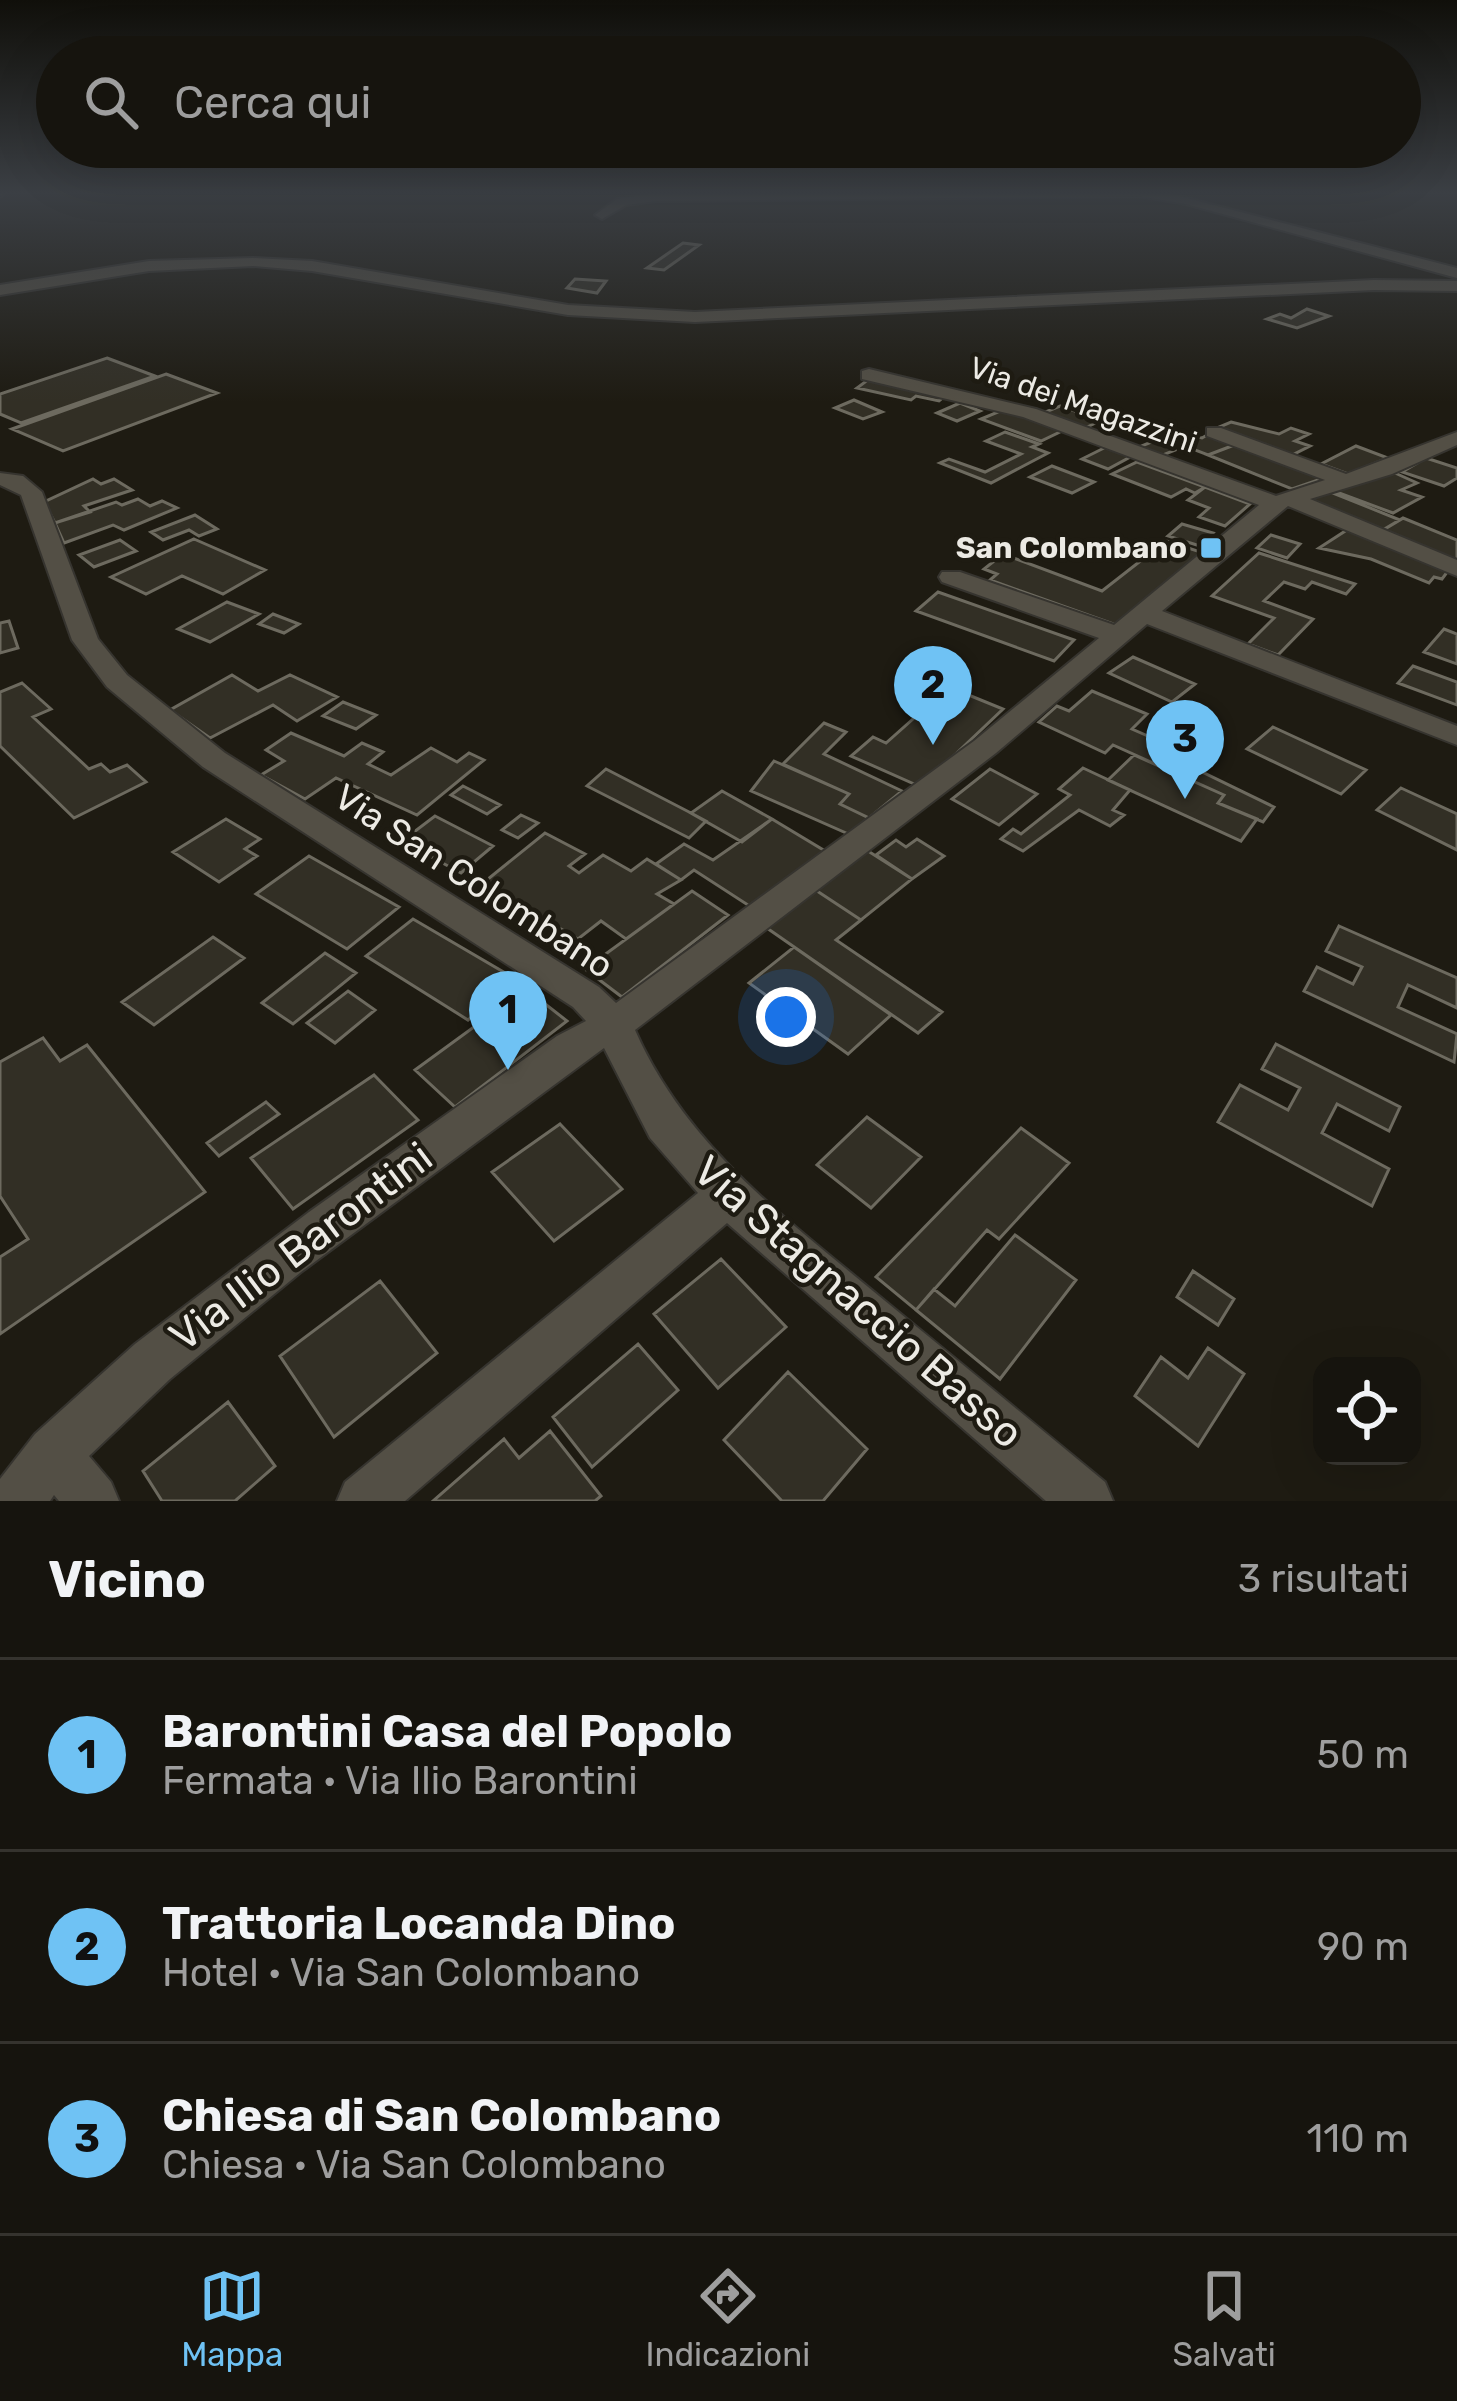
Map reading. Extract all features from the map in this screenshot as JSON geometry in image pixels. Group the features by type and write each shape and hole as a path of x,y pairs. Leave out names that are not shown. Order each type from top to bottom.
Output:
{"street":[{"path":"0,289 149,266 252,262"},
{"path":"254,262 312,266 568,310 695,317 1374,285 1457,286"},
{"path":"1416,262 1457,273"},
{"path":"0,289 38,275"},
{"name":"Via dei Magazzini","path":"869,375 1029,413 1457,568"},
{"path":"1214,432 1346,481"},
{"name":"Via San Colombano","path":"0,479 15,481 31,492 85,640 117,682 214,760 564,980 614,1025 985,747 1281,501 1384,469 1457,438"},
{"path":"951,577 1119,636"},
{"path":"1146,614 1457,736"},
{"name":"Via Stagnaccio Basso","path":"614,1025 638,1082 665,1125 727,1196 1083,1500"},
{"name":"Via Ilio Barontini","path":"16,1501 53,1452 147,1364 317,1232 571,1047 614,1025"},
{"path":"364,1501 727,1196"},
{"path":"53,1452 92,1501"}],"building":[{"path":"656,262 675,262 664,270 647,268"},
{"path":"575,279 606,281 597,293 567,288"},
{"path":"1307,309 1329,316 1297,328 1267,319 1280,314 1291,318"},
{"path":"107,358 155,376 21,423 0,414 0,394"},
{"path":"166,374 217,393 63,451 12,429"},
{"path":"869,379 946,395 939,401 916,396 911,400 857,388"},
{"path":"854,400 882,412 863,419 835,408"},
{"path":"960,403 980,411 957,421 937,413"},
{"path":"1060,406 1102,420 1085,428 1043,413"},
{"path":"1005,409 1064,430 1041,441 981,419"},
{"path":"1231,422 1279,434 1291,428 1309,434 1295,441 1310,446 1292,455 1217,428"},
{"path":"1161,428 1202,438 1209,434 1237,444 1208,455 1185,446 1158,457 1134,449 1154,441 1141,436"},
{"path":"1005,432 1039,444 1032,447 1048,453 991,483 940,463 949,459 985,472 1021,454 986,441"},
{"path":"1237,444 1324,478 1292,489 1208,455"},
{"path":"1356,446 1388,458 1348,474 1321,464"},
{"path":"1106,447 1132,456 1108,469 1082,459"},
{"path":"1426,458 1457,468 1457,478 1444,486 1402,472"},
{"path":"1137,462 1205,487 1171,497 1112,474"},
{"path":"1052,466 1094,482 1072,493 1030,477"},
{"path":"1395,473 1417,483 1401,490 1422,497 1393,513 1331,490"},
{"path":"93,479 101,484 114,479 132,490 84,506 90,512 55,523 44,502"},
{"path":"1205,487 1250,504 1225,526 1199,517 1209,508 1188,500"},
{"path":"1328,491 1400,520 1378,533 1299,500"},
{"path":"138,499 150,506 162,501 177,508 124,530 113,525 64,543 55,523 116,502 122,505"},
{"path":"195,515 217,529 199,536 189,530 163,540 151,532"},
{"path":"1403,518 1457,540 1457,561 1378,533"},
{"path":"1182,524 1213,533 1200,546 1168,536"},
{"path":"1350,528 1451,567 1442,579 1434,577 1429,583 1371,559 1319,548"},
{"path":"1271,535 1300,544 1287,558 1257,548"},
{"path":"194,539 265,570 223,594 182,576 146,594 111,577"},
{"path":"120,540 136,551 94,567 79,555"},
{"path":"1166,541 1204,553 1119,626 990,580 997,574 984,569 1003,554 1102,591"},
{"path":"1259,553 1355,584 1346,594 1312,582 1305,589 1284,582 1264,601 1313,619 1278,655 1248,644 1274,618 1212,596"},
{"path":"938,592 1074,640 1054,661 916,611"},
{"path":"227,602 259,614 210,642 178,629"},
{"path":"273,614 299,624 284,633 259,624"},
{"path":"9,621 18,648 0,653 0,623"},
{"path":"1444,629 1457,634 1457,664 1424,652"},
{"path":"1133,657 1195,684 1172,702 1109,673"},
{"path":"1413,666 1457,682 1457,705 1398,683"},
{"path":"232,675 258,691 290,675 337,697 297,721 273,705 210,738 170,710"},
{"path":"22,683 51,709 33,717 89,769 101,764 110,772 127,765 146,782 74,818 0,746 0,692"},
{"path":"949,687 1003,709 921,787 851,756 873,737 886,743"},
{"path":"1092,691 1147,714 1132,729 1198,758 1190,766 1274,807 1263,822 1218,803 1224,795 1113,745 1105,753 1039,722 1057,706 1069,711"},
{"path":"343,702 376,715 356,729 323,716"},
{"path":"824,723 846,732 824,754 902,791 869,818 840,804 849,794 783,764"},
{"path":"1273,727 1366,770 1341,794 1247,749"},
{"path":"291,733 344,756 362,743 383,752 368,764 391,775 431,748 457,762 469,753 484,760 417,815 336,778 305,799 261,775 284,761 266,750"},
{"path":"1134,755 1224,795 1218,803 1257,819 1241,841 1108,780"},
{"path":"774,761 849,794 840,804 869,818 853,836 751,791"},
{"path":"1083,768 1130,790 1113,810 1124,815 1110,826 1079,810 1023,851 1001,839 1013,829 1021,834 1070,795 1059,789"},
{"path":"606,769 706,821 689,838 587,786"},
{"path":"990,769 1037,794 999,825 952,799"},
{"path":"463,786 500,805 487,814 451,795"},
{"path":"1401,788 1457,814 1457,850 1377,810"},
{"path":"722,791 772,819 742,842 691,813"},
{"path":"521,815 538,823 518,838 502,830"},
{"path":"435,816 493,846 461,873 402,841"},
{"path":"226,819 260,839 245,849 257,856 219,882 173,852"},
{"path":"772,819 825,851 751,907 694,870 681,880 656,864 684,844 713,860"},
{"path":"545,833 585,854 569,866 579,873 603,855 631,871 647,859 681,880 657,894 674,904 626,939 601,921 578,939 483,883"},
{"path":"917,839 944,856 912,879 876,855 896,840 906,847"},
{"path":"868,851 912,879 861,920 814,889"},
{"path":"309,856 399,907 347,949 256,894"},
{"path":"814,889 861,920 836,940 942,1012 918,1033 764,926"},
{"path":"692,891 728,915 622,997 585,969"},
{"path":"413,919 514,978 468,1020 366,956"},
{"path":"1339,926 1457,978 1457,1008 1408,985 1398,1007 1457,1034 1454,1062 1304,991 1317,967 1353,984 1362,967 1326,951"},
{"path":"213,937 244,958 154,1025 122,1002"},
{"path":"794,947 891,1015 848,1054 749,983"},
{"path":"325,953 356,973 293,1024 262,1003"},
{"path":"526,989 567,1021 455,1107 415,1070"},
{"path":"348,991 375,1010 335,1043 307,1023"},
{"path":"43,1038 60,1061 87,1045 205,1192 0,1334 0,1257 28,1239 0,1196 0,1062"},
{"path":"1276,1044 1400,1107 1389,1131 1337,1104 1322,1133 1389,1169 1372,1206 1218,1122 1240,1085 1288,1110 1300,1088 1262,1069"},
{"path":"374,1075 418,1120 293,1209 251,1158"},
{"path":"266,1102 279,1114 219,1156 207,1143"},
{"path":"867,1117 921,1157 871,1208 817,1165"},
{"path":"560,1124 622,1189 554,1241 492,1172"},
{"path":"1021,1128 1069,1163 999,1239 987,1230 916,1310 876,1277"},
{"path":"1015,1235 1076,1280 1000,1379 916,1310 934,1289 955,1306"},
{"path":"721,1259 786,1327 718,1388 654,1314"},
{"path":"1193,1271 1234,1299 1218,1325 1177,1297"},
{"path":"380,1281 437,1353 334,1437 280,1356"},
{"path":"638,1344 678,1390 592,1467 553,1417"},
{"path":"1208,1348 1244,1374 1198,1446 1135,1396 1161,1357 1188,1378"},
{"path":"788,1372 867,1449 823,1501 782,1501 724,1440"},
{"path":"228,1402 275,1466 235,1501 162,1501 143,1471"},
{"path":"550,1431 601,1496 595,1501 433,1501 504,1439 519,1458"}],"place":[{"name":"San Colombano","path":"1211,548"},
{"name":"Trattoria Locanda Dino","path":"933,745"},
{"name":"Chiesa di San Colombano","path":"1185,799"},
{"name":"Barontini Casa del Popolo","path":"508,1070"}]}
